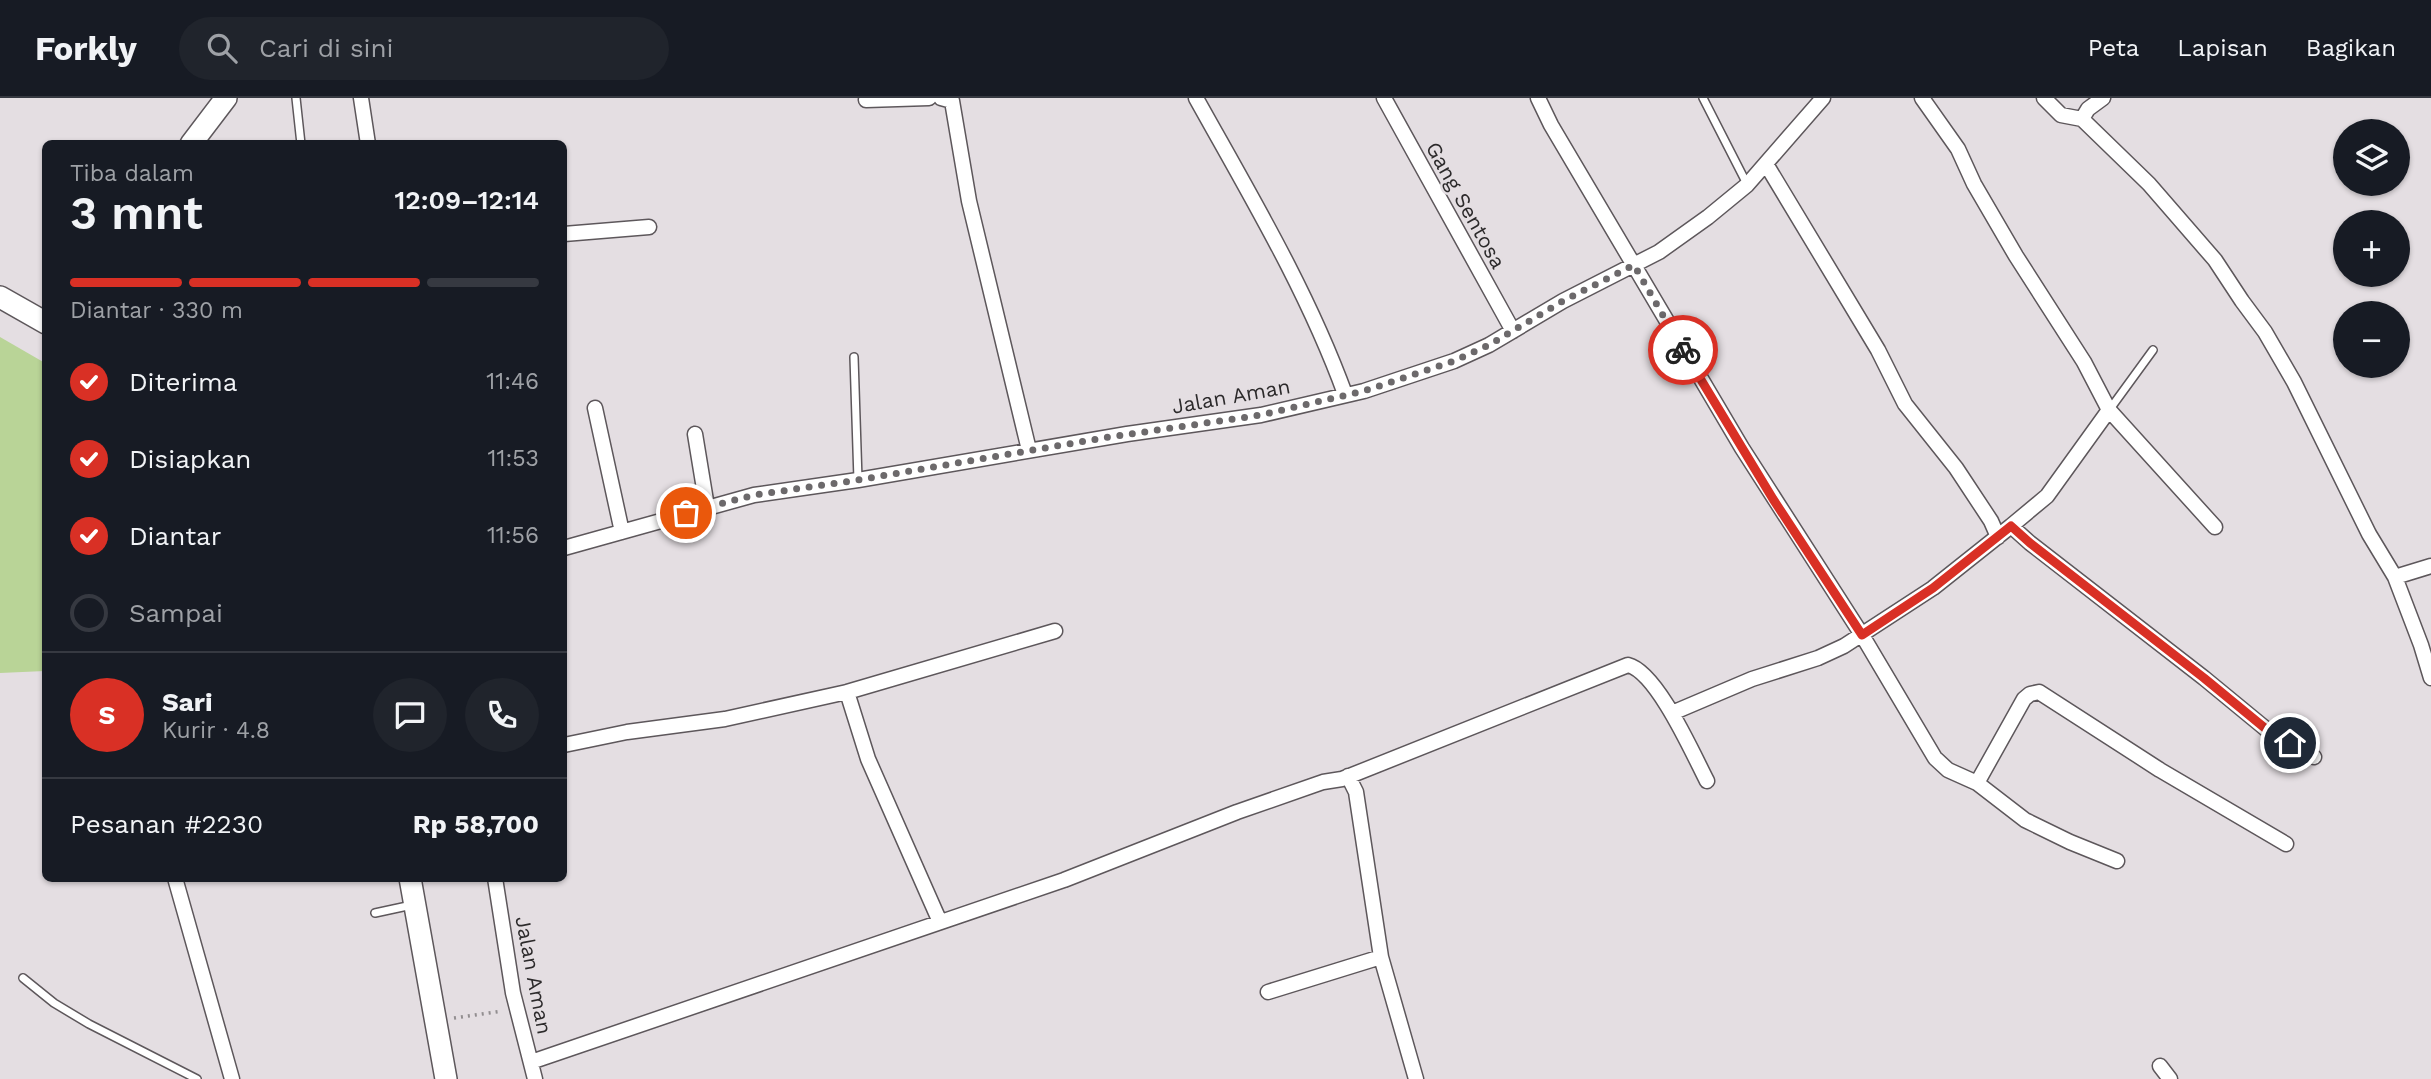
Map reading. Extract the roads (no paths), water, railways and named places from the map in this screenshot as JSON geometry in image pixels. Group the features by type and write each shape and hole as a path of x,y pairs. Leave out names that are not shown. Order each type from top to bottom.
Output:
{"street":[{"path":"194,140 226,98"},
{"path":"361,98 367,140"},
{"path":"866,100 929,98"},
{"path":"941,98 951,101 969,201 1030,450"},
{"path":"1196,98 1297,284 1345,394"},
{"name":"Gang Sentosa","path":"1384,98 1513,331"},
{"path":"1538,98 1550,125 1741,448 1862,635 1935,758 1948,770 1977,783 2025,820 2117,861"},
{"name":"Jalan Aman","path":"567,547 754,495 1261,415 1364,391 1454,361 1659,252 1747,185 1823,98"},
{"path":"1922,98 1958,149 1974,184 2084,362 2109,410 2215,527"},
{"path":"2044,98 2061,115 2082,118 2149,184 2203,246 2265,332 2294,383 2369,534 2395,577 2431,678"},
{"path":"2082,118 2088,109 2103,98"},
{"path":"1766,164 1878,350 1905,404 1956,468 1991,521 1998,537"},
{"path":"567,234 649,227"},
{"path":"0,297 42,321"},
{"path":"595,408 622,531"},
{"path":"1672,713 1752,679 1818,659 1862,635 1933,588 2048,496 2109,410"},
{"path":"695,434 707,507"},
{"path":"2011,526 2266,729 2314,757"},
{"path":"2395,577 2431,566"},
{"path":"567,744 627,732 725,719 848,692 1055,631"},
{"path":"531,1062 1064,880 1237,812 1348,776 1628,665 1638,669 1672,713 1707,781"},
{"path":"848,692 868,759 940,922"},
{"path":"1977,783 2024,699 2039,692 2160,770 2286,844"},
{"path":"1348,776 1356,792 1381,957 1416,1079"},
{"path":"176,882 232,1079"},
{"path":"412,882 446,1079"},
{"name":"Jalan Aman","path":"496,882 518,1009 535,1079"},
{"path":"1268,992 1381,957"},
{"path":"2160,1066 2170,1079"}],"lane":[{"path":"296,98 301,140"},
{"path":"1703,98 1747,185"},
{"path":"2109,410 2153,350"},
{"path":"854,357 858,480"},
{"path":"375,913 416,904"},
{"path":"23,978 54,1003 89,1024 197,1079"}]}
